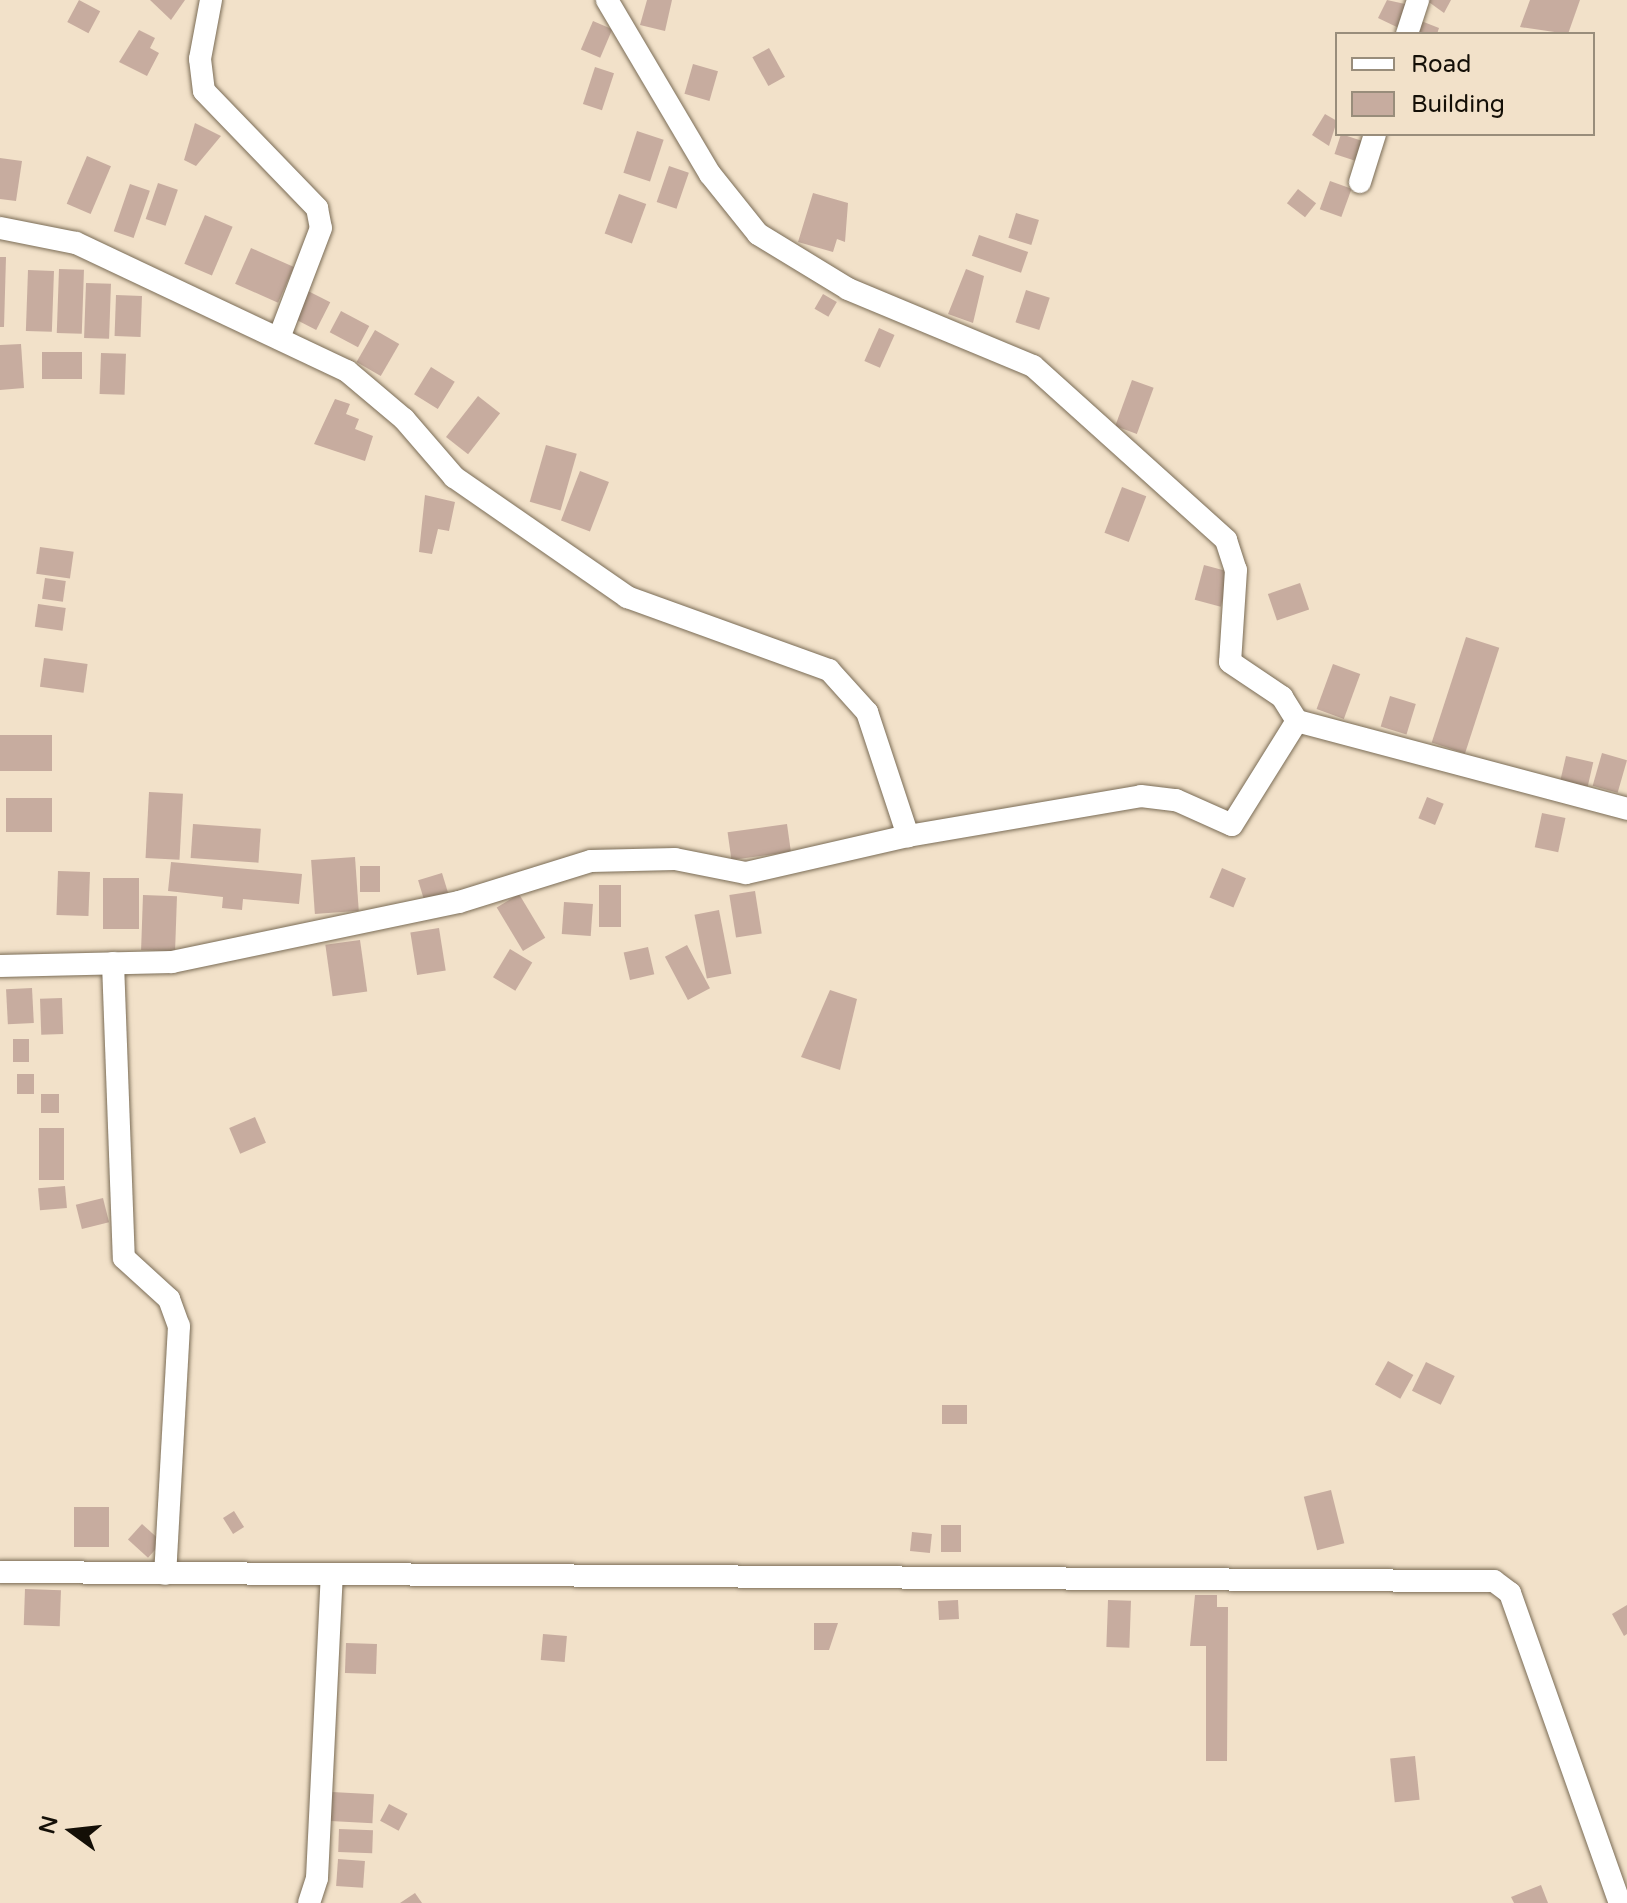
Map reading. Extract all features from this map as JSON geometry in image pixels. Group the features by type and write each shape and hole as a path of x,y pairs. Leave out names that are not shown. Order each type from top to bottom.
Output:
{"street":[{"path":"211,0 200,59 204,91 309,199 321,228 279,338"},
{"path":"607,0 710,174 758,234 848,289 1033,366 1226,540 1236,570 1230,662 1282,697 1297,721 1627,809"},
{"path":"1408,32 1418,0"},
{"path":"1360,182 1374,136"},
{"path":"0,228 76,243 347,371 404,419 454,477 627,597 829,670 867,712 908,836"},
{"path":"0,966 172,962 459,902 591,861 675,859 746,873 908,836 1141,796 1176,800 1232,825 1297,721"},
{"path":"113,963 124,1258 169,1299 179,1326 165,1574"},
{"path":"0,1572 1494,1581 1510,1593 1620,1903"},
{"path":"309,1903 317,1878 332,1576"}],"building":[{"path":"79,0 100,11 88,33 67,22"},
{"path":"150,0 185,0 171,20"},
{"path":"647,0 672,0 665,31 640,25"},
{"path":"1387,0 1414,6 1403,30 1378,18"},
{"path":"1426,0 1451,0 1444,13"},
{"path":"1530,0 1580,0 1569,32 1520,27"},
{"path":"1416,19 1439,28 1438,32 1411,32"},
{"path":"593,21 612,29 600,58 581,50"},
{"path":"139,30 155,38 150,48 159,53 147,76 119,62"},
{"path":"769,48 785,77 768,86 752,57"},
{"path":"693,64 718,71 709,101 684,94"},
{"path":"595,67 614,73 602,110 583,104"},
{"path":"1325,114 1335,120 1329,146 1312,135"},
{"path":"195,123 221,136 196,166 184,160"},
{"path":"637,131 664,140 650,181 623,173"},
{"path":"1340,136 1369,143 1362,163 1335,154"},
{"path":"87,156 111,166 91,214 67,204"},
{"path":"0,158 22,161 16,201 0,199"},
{"path":"669,166 689,173 676,209 657,202"},
{"path":"1330,181 1352,189 1341,217 1320,209"},
{"path":"158,183 178,190 165,226 146,219"},
{"path":"130,184 150,191 134,238 114,231"},
{"path":"1298,189 1316,203 1305,217 1287,203"},
{"path":"813,193 848,203 845,242 837,239 833,252 798,242"},
{"path":"619,194 646,204 632,243 605,233"},
{"path":"1016,213 1039,220 1031,245 1008,238"},
{"path":"205,215 233,227 212,276 184,264"},
{"path":"979,235 1028,252 1021,273 972,256"},
{"path":"251,248 294,267 278,303 235,284"},
{"path":"0,257 6,257 4,327 0,327"},
{"path":"59,269 84,270 82,334 57,333"},
{"path":"966,269 984,276 973,323 948,314"},
{"path":"28,270 54,271 52,332 26,331"},
{"path":"86,283 111,284 109,339 84,338"},
{"path":"1026,290 1050,298 1039,330 1015,322"},
{"path":"308,291 330,302 316,330 294,319"},
{"path":"823,294 837,302 828,317 814,309"},
{"path":"116,295 142,296 141,337 115,336"},
{"path":"341,311 369,326 358,347 330,332"},
{"path":"879,328 895,335 880,368 864,361"},
{"path":"375,330 399,344 381,376 356,362"},
{"path":"21,344 24,388 0,390 0,345"},
{"path":"42,352 82,352 82,379 42,379"},
{"path":"101,353 126,354 125,395 100,394"},
{"path":"431,367 455,382 438,409 414,394"},
{"path":"1132,380 1154,388 1137,434 1115,426"},
{"path":"478,396 500,413 468,454 446,437"},
{"path":"335,399 350,404 346,414 359,419 355,429 373,436 365,461 314,444"},
{"path":"546,445 577,454 560,511 530,502"},
{"path":"580,471 609,482 590,532 561,520"},
{"path":"1122,487 1146,496 1129,542 1104,533"},
{"path":"425,495 455,502 449,531 438,529 432,554 419,552"},
{"path":"40,547 74,552 70,578 36,574"},
{"path":"1204,565 1230,572 1221,607 1195,600"},
{"path":"45,578 66,581 63,602 42,599"},
{"path":"1300,583 1309,609 1277,621 1268,594"},
{"path":"38,604 66,608 63,631 35,627"},
{"path":"1466,637 1499,648 1465,753 1432,743"},
{"path":"44,658 88,664 84,693 40,687"},
{"path":"1333,664 1360,674 1344,719 1317,709"},
{"path":"1390,696 1416,704 1406,734 1381,727"},
{"path":"0,735 52,735 52,771 0,771"},
{"path":"1602,753 1627,760 1618,793 1593,786"},
{"path":"1566,756 1593,762 1588,787 1560,780"},
{"path":"149,792 183,794 179,860 146,858"},
{"path":"1427,797 1444,804 1435,825 1418,818"},
{"path":"6,798 52,798 52,832 6,832"},
{"path":"1542,813 1565,818 1558,852 1535,847"},
{"path":"193,824 261,829 258,863 191,858"},
{"path":"787,824 791,852 731,860 728,832"},
{"path":"355,857 359,911 315,914 311,860"},
{"path":"171,862 302,874 299,904 243,899 242,910 222,908 223,897 168,891"},
{"path":"360,866 380,866 380,892 360,892"},
{"path":"1222,868 1246,878 1233,908 1209,897"},
{"path":"58,871 90,872 88,916 56,915"},
{"path":"442,873 448,893 424,900 418,880"},
{"path":"103,878 139,878 139,929 103,929"},
{"path":"599,885 621,885 621,927 599,927"},
{"path":"755,891 762,933 736,938 729,895"},
{"path":"519,894 545,938 523,951 497,907"},
{"path":"143,895 177,896 175,951 141,950"},
{"path":"564,902 593,904 591,936 562,934"},
{"path":"719,910 731,974 707,979 694,915"},
{"path":"439,928 446,970 417,975 410,933"},
{"path":"360,940 367,991 333,996 325,945"},
{"path":"687,945 710,988 688,1000 665,957"},
{"path":"648,947 654,974 630,980 624,953"},
{"path":"510,949 532,962 515,991 493,977"},
{"path":"32,988 34,1023 8,1024 6,989"},
{"path":"830,990 857,999 840,1070 801,1057"},
{"path":"62,998 63,1034 41,1035 40,999"},
{"path":"13,1039 29,1039 29,1062 13,1062"},
{"path":"17,1074 34,1074 34,1094 17,1094"},
{"path":"41,1094 59,1094 59,1113 41,1113"},
{"path":"255,1117 266,1143 240,1154 229,1128"},
{"path":"39,1128 64,1128 64,1180 39,1180"},
{"path":"65,1186 67,1208 40,1210 38,1188"},
{"path":"103,1198 109,1222 82,1229 76,1205"},
{"path":"1388,1361 1413,1375 1400,1399 1375,1385"},
{"path":"1426,1362 1455,1376 1441,1405 1412,1391"},
{"path":"942,1405 967,1405 967,1424 942,1424"},
{"path":"1331,1490 1344,1543 1317,1550 1304,1497"},
{"path":"74,1507 109,1507 109,1547 74,1547"},
{"path":"234,1511 244,1527 233,1534 223,1518"},
{"path":"142,1524 162,1542 148,1558 128,1540"},
{"path":"941,1525 961,1525 961,1552 941,1552"},
{"path":"912,1532 932,1534 930,1553 910,1551"},
{"path":"25,1589 61,1590 60,1626 24,1625"},
{"path":"1195,1595 1217,1595 1217,1607 1228,1607 1227,1761 1206,1761 1206,1646 1190,1646"},
{"path":"958,1600 959,1619 939,1620 938,1601"},
{"path":"1108,1600 1131,1601 1129,1648 1106,1647"},
{"path":"1627,1605 1627,1634 1624,1636 1612,1614"},
{"path":"814,1623 838,1623 829,1650 814,1650"},
{"path":"543,1634 567,1636 565,1662 541,1660"},
{"path":"346,1643 377,1644 376,1674 345,1673"},
{"path":"1415,1756 1420,1800 1395,1802 1390,1759"},
{"path":"332,1792 374,1794 372,1823 330,1821"},
{"path":"389,1804 408,1814 399,1831 380,1821"},
{"path":"339,1829 373,1830 372,1853 338,1852"},
{"path":"338,1859 365,1861 363,1888 336,1886"},
{"path":"1541,1885 1548,1903 1514,1903 1511,1897"},
{"path":"415,1893 422,1903 400,1903"}]}
